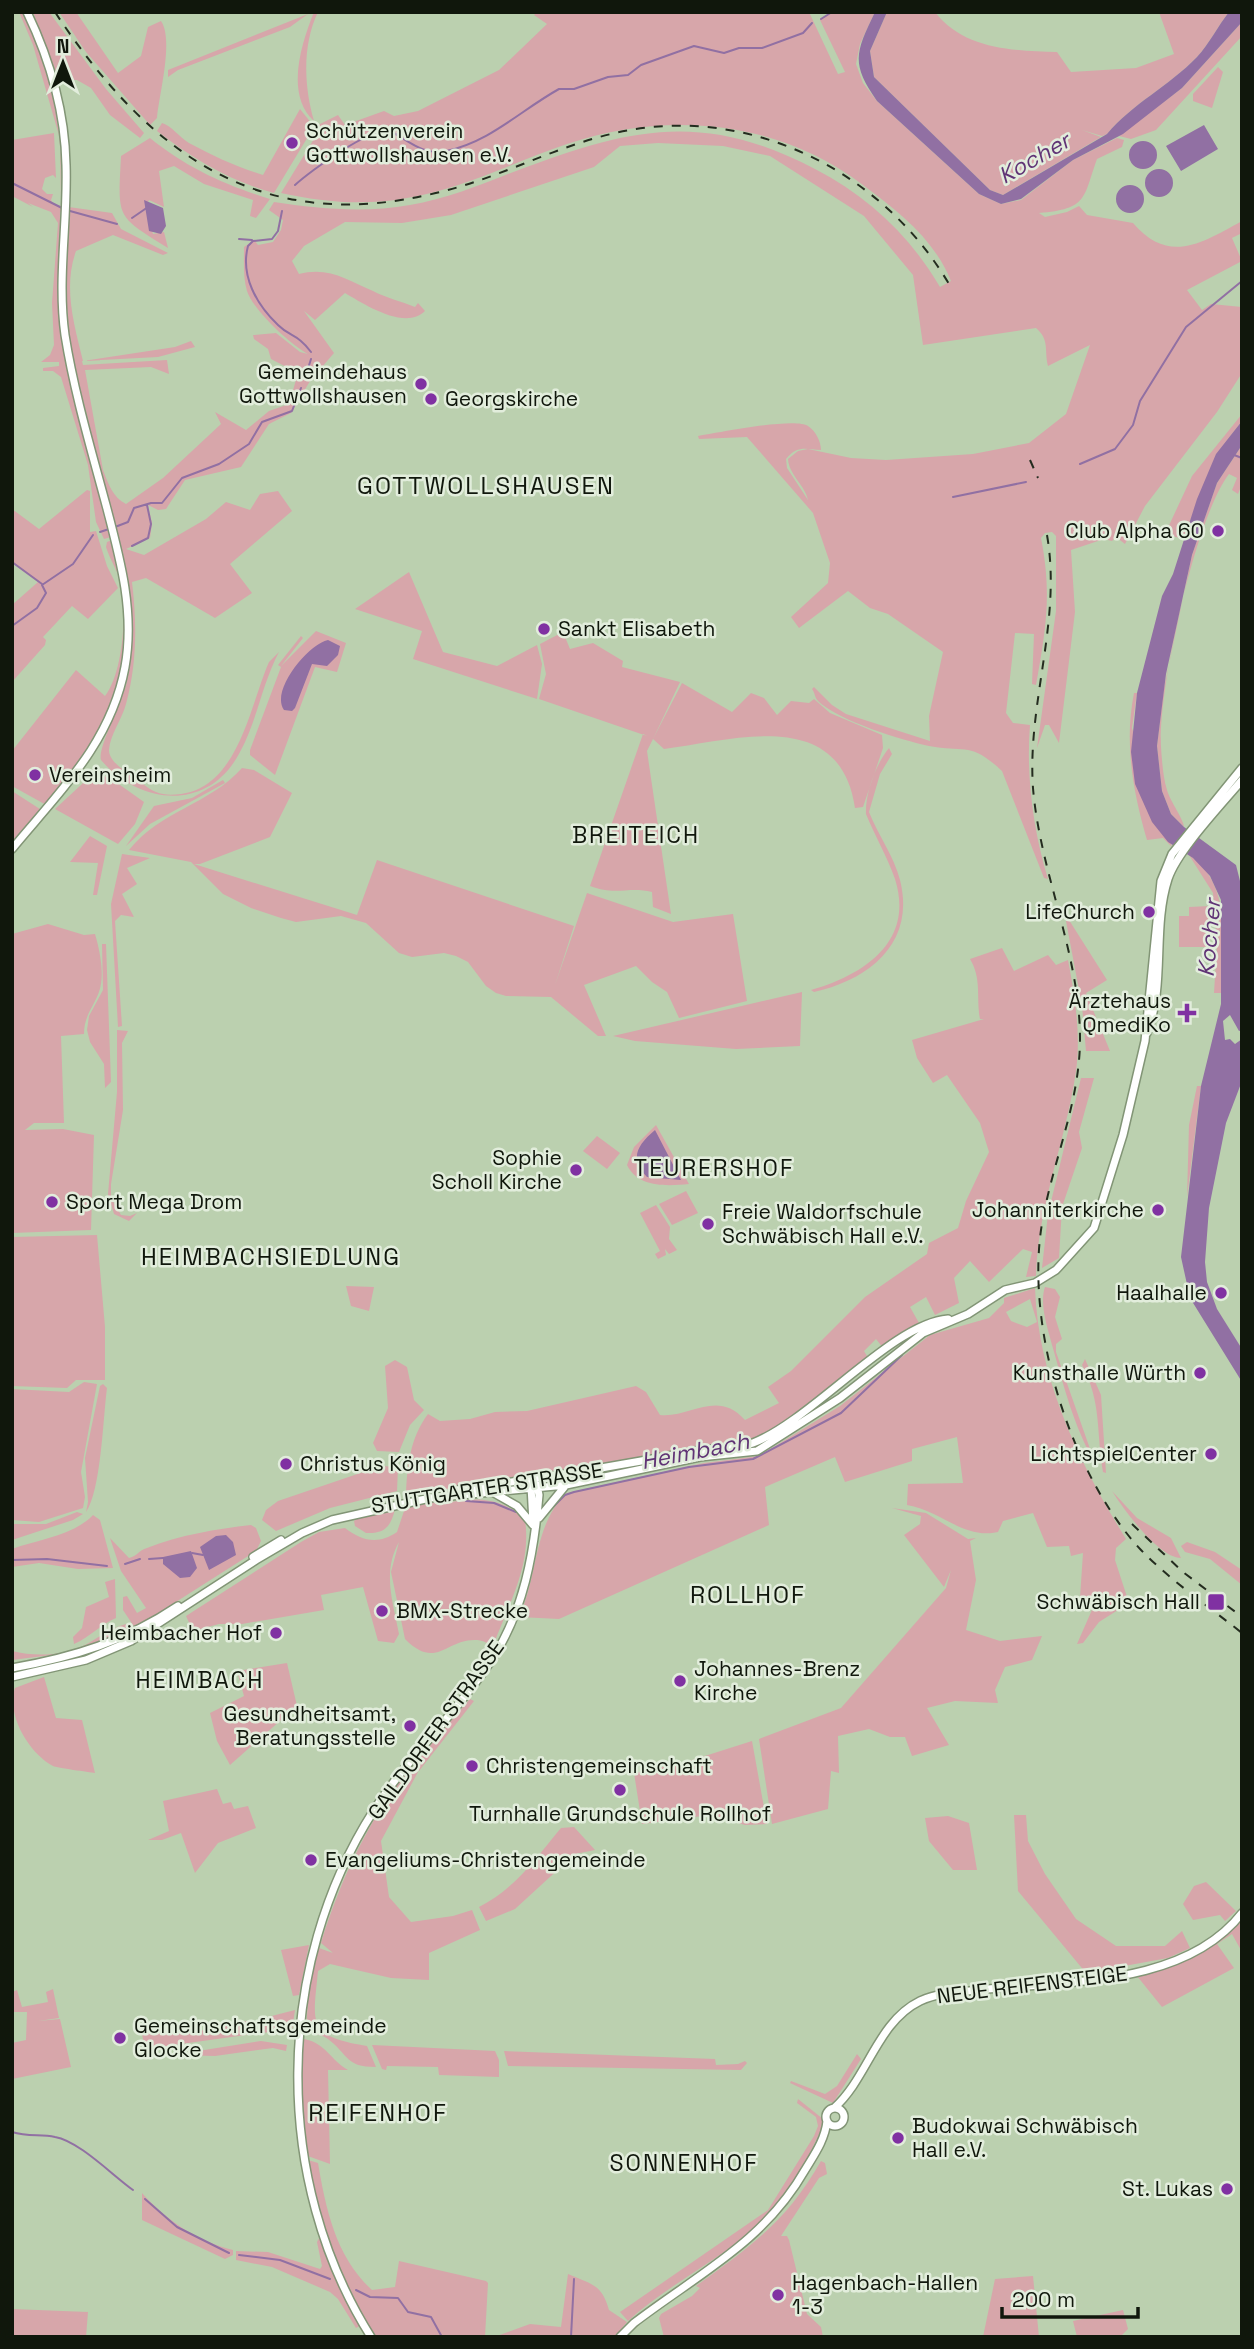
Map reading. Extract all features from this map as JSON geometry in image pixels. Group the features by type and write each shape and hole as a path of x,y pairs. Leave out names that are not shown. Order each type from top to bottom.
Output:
{"main road":[{"path":"12,849 74,780 106,725 118,697 125,667 128,631 125,590 117,548 65,336 61,278 66,195 65,138 43,47 27,12"},
{"path":"959,1318 989,1303 1005,1290 1035,1283 1056,1270 1094,1228 1125,1127 1156,994 1165,890 1171,871 1176,856 1242,768"},
{"path":"1197,829 1242,780"},
{"name":"STUTTGARTER STRASSE","path":"12,1666 85,1653 128,1636 263,1550 314,1523 421,1494 533,1480 703,1449 751,1444 836,1390 910,1332 934,1320 959,1318"},
{"name":"STUTTGARTER STRASSE","path":"12,1676 67,1666 118,1648 153,1629 256,1560 322,1524 399,1503 566,1485 700,1457 757,1451 840,1398 923,1333 959,1318"},
{"name":"GAILDORFER STRASSE","path":"371,2337 342,2283 321,2231 303,2156 298,2086 299,2035 311,1959 331,1894 348,1855 374,1810 493,1658 523,1594 534,1534 533,1480"},
{"path":"487,1492 517,1506 534,1525 566,1485"},
{"name":"NEUE REIFENSTEIGE","path":"850,2092 827,2112 830,2124 842,2122 850,2092 889,2028 905,2011 923,2000 954,1993 1157,1968 1201,1951 1222,1935 1242,1913"},
{"path":"834,2108 843,2113"},
{"path":"620,2337 634,2322 766,2224 791,2195 830,2124"}],"shaded area":[{"path":"19,12 25,12 42,59 59,135 33,45"},
{"path":"33,12 49,12 106,89 144,133 140,138 110,115 91,88 77,80 58,79"},
{"path":"59,12 76,12 118,73 141,56 148,27 161,21 166,41 165,68 157,118 150,125 86,52"},
{"path":"314,12 318,12 309,38 306,66 314,121 305,110 300,97 298,69 304,39"},
{"path":"537,12 809,12 838,74 845,72 820,20 833,12 875,12 860,44 856,64 863,83 877,101 979,194 1001,204 1021,200 1073,160 1117,138 1124,140 1122,147 1097,159 1081,199 1067,208 1039,213 1045,217 1079,206 1087,215 1133,223 1146,236 1160,244 1173,247 1199,242 1242,221 1242,233 1232,238 1242,261 1187,290 1202,310 1211,304 1242,307 1242,373 1217,412 1145,506 1125,544 1116,537 1112,541 1104,539 1071,550 1075,612 1059,743 1049,725 1045,725 1037,748 1056,611 1056,536 1052,532 1045,533 1041,538 1047,594 1043,646 1036,685 1032,684 1034,634 1015,633 1006,713 1013,723 1030,725 1032,803 1048,879 1044,878 1002,771 982,755 967,750 929,746 871,729 841,716 817,700 812,689 814,687 832,705 846,714 930,741 929,716 943,652 888,614 870,608 848,591 799,628 791,617 828,583 830,563 813,513 747,437 699,439 698,436 772,424 800,424 808,426 818,437 821,450 809,449 851,458 886,460 973,454 1029,443 1066,414 1090,345 1048,366 1045,341 1036,328 923,345 913,275 864,216 770,156 723,146 658,143 620,146 594,167 451,215 402,223 345,222 304,246 292,261 299,274 319,272 338,275 383,296 415,307 418,303 425,311 417,316 396,317 373,309 345,293 315,320 304,311 334,353 310,381 291,413 269,424 241,467 185,480 166,509 158,510 148,505 152,523 150,538 126,549 144,555 206,519 226,502 250,510 260,494 278,491 292,511 230,564 252,593 215,618 146,578 132,582 135,628 132,674 126,704 109,750 117,764 156,792 181,794 201,788 217,776 240,741 269,662 279,652 240,752 227,771 211,785 193,793 174,796 154,794 135,787 101,760 103,746 124,692 130,666 132,628 129,591 118,535 104,539 96,522 88,465 61,377 53,371 43,371 43,368 59,366 59,362 41,362 50,355 54,345 52,303 58,223 51,212 28,203 33,207 12,196 12,140 54,133 56,178 53,175 45,178 42,189 47,194 53,194 51,200 54,205 112,213 121,229 168,253 163,255 113,235 76,251 70,278 73,319 83,365 167,360 169,374 151,367 85,370 103,470 114,494 126,504 163,478 221,424 215,412 246,430 269,411 289,404 298,373 271,359 268,349 254,339 253,335 276,333 300,352 308,354 264,317 247,291 244,275 244,247 254,240 258,245 273,242 281,230 283,220 269,210 274,202 342,209 410,205 451,195 595,144 666,132 701,132 737,138 775,150 835,180 870,205 902,235 940,287 951,281 935,252 914,227 863,185 830,163 795,146 758,134 721,127 643,127 605,133 567,144 448,188 391,200 344,202 281,193 317,134 318,125 338,115 345,125 384,111 394,116 418,111 499,70 547,24 534,15","holes":["60,212 68,213 64,275 71,352 114,523 65,353 59,311","808,449 798,451 788,459 789,465 808,500 787,468 786,459 790,455 798,450"]},
{"path":"875,12 887,12 870,51 874,77 990,190 1003,195 1107,134 1128,113 1197,57 1229,12 1242,12 1242,22 1182,88 1123,134 1073,160 1021,199 1001,204 979,194 877,101 868,88 859,67 859,57"},
{"path":"887,12 935,12 946,24 974,41 1006,49 1057,52 1071,72 1136,68 1174,54 1159,12 1229,12 1197,57 1128,113 1107,134 1102,136 1082,130 1101,137 1003,195 990,190 874,77 870,51"},
{"path":"308,14 290,27 178,70 168,77 168,70"},
{"path":"1242,22 1242,36 1156,130 1131,139 1119,136 1182,88"},
{"path":"1218,67 1223,72 1212,108 1193,101 1193,94"},
{"path":"300,109 312,124 312,130 274,193 212,168 157,131 162,123 166,124 185,141 198,148 263,175"},
{"path":"1204,125 1218,149 1181,171 1166,146"},
{"path":"150,138 207,174 270,199 256,218 250,216 253,200 204,184 174,166 159,171 164,207 149,200 146,207 153,234 164,232 168,248 129,221 121,204 121,156"},
{"path":"1143,141 1153,145 1157,155 1153,165 1143,169 1133,165 1129,155 1133,145"},
{"path":"1159,169 1169,173 1173,183 1169,193 1159,197 1149,193 1145,183 1149,173"},
{"path":"1130,185 1140,189 1144,199 1140,209 1130,213 1120,209 1116,199 1120,189"},
{"path":"144,200 163,208 166,226 161,234 149,231"},
{"path":"191,341 195,347 158,357 84,361 175,347"},
{"path":"1242,414 1242,421 1216,455 1183,539 1165,534 1192,476"},
{"path":"1242,421 1242,445 1217,483 1192,555 1166,674 1157,746 1162,791 1171,814 1184,827 1236,865 1242,889 1242,1030 1239,1031 1230,1015 1223,1021 1225,1040 1230,1039 1235,1044 1242,1039 1242,1081 1226,1123 1209,1208 1205,1262 1207,1282 1217,1309 1242,1349 1242,1382 1190,1298 1181,1257 1201,1086 1221,1004 1221,900 1210,876 1193,858 1168,842 1152,822 1135,784 1131,752 1137,693 1162,596 1173,574 1197,499 1216,454"},
{"path":"1242,445 1242,484 1238,494 1232,490 1237,478 1229,474 1216,496 1182,601 1192,555 1217,483"},
{"path":"87,490 90,491 90,532 96,531 107,566 118,588 88,619 72,606 43,637 46,640 45,645 12,682 12,605 38,582 12,563 12,509 39,529"},
{"path":"112,540 122,590 106,547 107,542"},
{"path":"409,572 443,652 497,666 537,645 542,664 537,699 413,659 422,631 355,609"},
{"path":"123,601 124,652 108,711 48,806 12,786 12,751 76,670 105,696 120,658"},
{"path":"316,631 346,643 337,672 315,667 275,775 250,755 250,750 281,667 278,665 301,636 303,638 281,666"},
{"path":"563,632 570,649 593,643 623,661 622,667 680,682 647,751 671,914 653,907 652,892 607,890 590,886 643,735 539,699 546,674 540,644"},
{"path":"328,640 340,646 338,655 327,666 312,664 295,708 292,711 284,710 282,692 293,669 311,650"},
{"path":"1171,656 1161,747 1167,790 1184,827 1171,814 1162,791 1157,746 1164,688"},
{"path":"682,683 732,712 751,693 764,698 777,715 791,701 809,703 814,699 830,713 882,735 883,748 863,807 855,808 845,776 829,754 807,742 780,737 752,737 664,749 653,739"},
{"path":"1134,693 1137,693 1132,728 1172,847 1163,838 1147,840 1142,822 1130,749"},
{"path":"889,748 892,754 880,774 869,812 900,880 903,902 901,922 884,955 870,968 853,978 814,992 811,990 830,984 866,965 880,953 891,938 898,921 899,901 895,879 866,814 872,779"},
{"path":"242,768 254,770 292,793 270,837 194,864 357,915 377,860 574,926 555,985 587,893 673,922 733,914 747,1001 679,1018 667,992 636,966 584,985 606,1036 598,1036 551,997 506,996 496,993 486,986 468,962 456,956 444,953 412,957 399,953 366,923 341,916 296,922 281,918 251,908 223,894 191,862 129,850 156,826 215,791"},
{"path":"95,772 113,780 144,802 135,824 118,844 55,809"},
{"path":"223,780 225,783 150,824 126,846 154,806 192,798"},
{"path":"12,791 43,811 12,844"},
{"path":"90,836 107,846 97,895 93,895 98,863 70,862"},
{"path":"122,854 150,858 127,868 137,884 122,894 134,917 121,915 115,921 122,1026 118,1027 111,904"},
{"path":"1189,855 1203,868 1213,883 1219,900 1223,937 1221,993 1214,993 1217,945 1213,893"},
{"path":"1210,906 1209,947 1179,947 1179,916 1189,916 1189,907"},
{"path":"1069,920 1107,980 1086,993 1110,1051 1086,1051 1082,1006 1066,921"},
{"path":"48,924 84,935 95,934 102,978 84,1034 61,1036 64,1123 34,1123 25,1130 63,1129 94,1135 91,1230 12,1233 12,934"},
{"path":"102,944 106,944 111,1082 105,1088 104,1064 90,1042 87,1030 89,1016 103,990"},
{"path":"1002,948 1014,971 1048,955 1056,965 1068,960 1076,1015 1076,1071 1047,1198 1036,1276 1026,1277 1032,1252 1023,1249 989,1282 970,1261 954,1278 959,1303 935,1315 926,1297 910,1307 919,1323 884,1349 876,1339 864,1351 870,1361 769,1431 744,1443 705,1445 539,1476 406,1495 411,1453 417,1433 428,1414 440,1421 470,1419 495,1412 527,1411 636,1386 646,1392 660,1415 714,1406 735,1411 745,1420 779,1403 768,1387 791,1371 865,1297 927,1254 929,1243 958,1228 966,1201 989,1152 980,1123 947,1075 933,1083 917,1058 912,1040 984,1019 980,1019 977,981 970,959"},
{"path":"802,992 800,1046 736,1049 635,1041 613,1036"},
{"path":"117,1030 128,1031 122,1043 123,1110 111,1198 121,1215 130,1216 137,1213 129,1221 114,1214 108,1194 117,1092"},
{"path":"1081,1078 1094,1078 1079,1132 1082,1148 1062,1207 1059,1258 1042,1268 1048,1214"},
{"path":"1197,1086 1201,1086 1187,1197 1189,1125"},
{"path":"656,1125 689,1184 663,1185 646,1182 632,1173 627,1165 634,1147"},
{"path":"655,1130 681,1180 647,1177 641,1170 638,1152"},
{"path":"597,1136 620,1153 607,1169 583,1151"},
{"path":"686,1191 698,1213 672,1225 659,1204"},
{"path":"656,1205 670,1227 669,1239 677,1250 669,1254 665,1249 666,1255 658,1259 655,1254 660,1251 640,1213"},
{"path":"97,1235 105,1327 105,1380 76,1380 67,1388 12,1386 12,1237"},
{"path":"346,1286 374,1287 369,1311 351,1306"},
{"path":"1045,1287 1055,1289 1060,1297 1055,1317 1062,1339 1056,1344 1056,1352 1096,1466 1075,1421 1046,1324 1043,1294"},
{"path":"1035,1288 1044,1354 1064,1419 1092,1480 1126,1539 1116,1548 1115,1560 1129,1603 1099,1622 1083,1643 1077,1644 1095,1603 1084,1603 1080,1598 1083,1553 1071,1556 1069,1546 1047,1547 1033,1513 1003,1521 998,1532 986,1533 974,1532 930,1512 907,1505 908,1484 963,1483 957,1437 912,1449 912,1461 845,1482 835,1457 765,1487 769,1525 559,1619 519,1617 542,1535 556,1506 567,1493 704,1463 759,1456 840,1406 930,1335 989,1318 1004,1303 1004,1298","holes":["1030,1299 1037,1322 1027,1327 1011,1321 1006,1312"]},
{"path":"1085,1359 1101,1395 1106,1473 1103,1472 1096,1405 1082,1365"},
{"path":"395,1360 407,1367 414,1400 424,1410 410,1425 399,1452 377,1451 373,1443 388,1408 385,1366"},
{"path":"84,1382 97,1384 81,1472 85,1497 83,1508 39,1522 12,1520 12,1389 69,1392"},
{"path":"103,1384 107,1388 101,1453 95,1488 86,1512 88,1502 85,1458 100,1386"},
{"path":"381,1466 398,1467 397,1491 330,1508 276,1531 262,1520 266,1510 278,1501"},
{"path":"1112,1491 1137,1518 1171,1538 1181,1558 1172,1556 1153,1542 1133,1521"},
{"path":"430,1499 439,1505 474,1499 496,1502 525,1520 522,1569 493,1646 479,1640 466,1641 434,1653 416,1648 405,1639 391,1572 399,1542 394,1553 390,1576 399,1634 394,1643 378,1641 363,1587 321,1595 324,1610 242,1624 219,1624 193,1631 186,1616 301,1542 319,1532 345,1528 370,1540 383,1539 397,1532 406,1505"},
{"path":"892,1508 926,1513 968,1539 976,1538 970,1541 976,1580 966,1630 1000,1641 1042,1636 1032,1660 1005,1667 995,1690 998,1703 955,1701 927,1708 949,1745 912,1756 905,1737 890,1737 869,1729 838,1736 839,1773 831,1771 828,1809 772,1824 759,1739 841,1708 946,1588 951,1570 944,1587 904,1535 920,1524 921,1516"},
{"path":"395,1509 389,1525 382,1531 366,1533 355,1526 354,1521 360,1517"},
{"path":"77,1512 83,1514 73,1520 12,1540 12,1524 46,1524"},
{"path":"93,1515 100,1520 113,1568 78,1569 39,1563 12,1567 12,1549 76,1528"},
{"path":"251,1525 256,1528 261,1541 256,1551 135,1628 123,1610 123,1597 127,1596 137,1613 146,1608 121,1571 110,1538 129,1558 144,1549 172,1539"},
{"path":"226,1535 233,1542 236,1555 209,1570 200,1547 216,1536"},
{"path":"1187,1542 1215,1552 1242,1570 1242,1585 1210,1559 1185,1552 1181,1546"},
{"path":"191,1551 197,1568 190,1577 180,1578 163,1564 163,1557"},
{"path":"115,1579 116,1618 74,1644 73,1637 82,1628 86,1607 109,1597 105,1582"},
{"path":"126,1624 130,1629 67,1653 12,1660 12,1651 40,1655 69,1651"},
{"path":"287,1663 297,1706 230,1765 217,1741 210,1713 244,1696 237,1671"},
{"path":"44,1677 56,1718 82,1720 95,1773 53,1766 36,1752 22,1732 14,1710 15,1688"},
{"path":"470,1699 474,1701 419,1771 413,1764"},
{"path":"752,1741 767,1824 745,1825 710,1815 642,1824 634,1773 686,1762"},
{"path":"410,1765 418,1772 381,1841 389,1897 411,1922 453,1916 472,1910 480,1930 429,1953 429,1980 391,1978 330,1964 318,1971 315,2015 318,2025 333,2038 367,2046 376,2067 358,2065 325,2037 306,2031 309,1986 316,1947 333,1953 321,1943 347,1872 381,1808"},
{"path":"217,1789 223,1804 231,1802 234,1809 248,1806 256,1828 218,1843 195,1873 181,1833 162,1840 148,1840 169,1831 163,1801"},
{"path":"1014,1815 1026,1815 1028,1841 1045,1874 1076,1919 1116,1946 1165,1946 1182,1931 1190,1948 1168,1958 1086,1973 1018,1891"},
{"path":"948,1816 969,1823 977,1870 953,1870 929,1841 925,1818"},
{"path":"574,1827 595,1850 575,1854 515,1909 486,1921 479,1907 514,1882 561,1828"},
{"path":"1206,1882 1236,1911 1225,1921 1220,1915 1193,1920 1183,1904 1194,1886"},
{"path":"1242,1921 1242,1952 1232,1934 1217,1944 1234,1968 1162,2007 1137,1976 1183,1962"},
{"path":"309,1945 299,1995 293,1996 281,1950"},
{"path":"53,1989 59,2018 38,2021 60,2019 71,2067 12,2079 12,2043 26,2040 27,2012 12,2012 12,1992 17,1990 22,2007 48,2002 46,1992"},
{"path":"295,2010 292,2030 260,2033 260,2019"},
{"path":"252,2020 253,2034 145,2049 141,2029 185,2034"},
{"path":"304,2039 318,2044 348,2070 328,2070 330,2164 305,2155 301,2070"},
{"path":"261,2041 287,2045 286,2051 273,2048 215,2056 173,2055"},
{"path":"372,2045 495,2051 499,2060 499,2077 439,2075 438,2067 387,2066 386,2070 382,2069"},
{"path":"504,2051 715,2059 716,2065 745,2061 747,2063 741,2070 508,2066"},
{"path":"857,2054 861,2059 833,2103 790,2083 791,2081 825,2094 837,2086"},
{"path":"798,2099 823,2119 820,2132 805,2163 781,2203 739,2241 645,2306 628,2321 620,2312 768,2210 818,2126 816,2117 797,2103"},
{"path":"308,2160 318,2163 329,2215 341,2248 372,2290 395,2287 399,2261 486,2281 485,2337 376,2337 358,2310 324,2235"},
{"path":"821,2161 825,2163 827,2174 819,2178 781,2236 787,2236 789,2240 807,2314 821,2327 823,2337 664,2337 659,2318 661,2314 692,2296 700,2288 696,2286 766,2231 795,2200"},
{"path":"142,2193 183,2229 207,2242 233,2250 233,2255 225,2259 142,2220"},
{"path":"319,2238 360,2326 356,2328 338,2299 330,2292 272,2267 236,2260 236,2251 268,2252 320,2269 322,2266 317,2242"},
{"path":"568,2274 599,2290 609,2310 627,2322 615,2337 494,2337 530,2324 561,2327"},
{"path":"1033,2276 1039,2337 983,2337 995,2279"},
{"path":"12,2309 88,2312 86,2337 12,2337"},
{"path":"1123,2310 1128,2329 1120,2337 1077,2337 1073,2321"}],"waterway":[{"path":"821,19 832,12"},
{"path":"295,185 342,150 384,131 392,132 424,150 438,152 462,147 491,133 559,89 574,89 608,77 628,75 641,65 694,46 724,53 739,48 762,48 803,33 812,23"},
{"path":"12,183 64,209"},
{"path":"132,218 148,207"},
{"path":"70,211 117,224"},
{"path":"282,211 278,231 272,239 253,241 248,246 248,279 257,299 270,317 311,352"},
{"path":"239,239 252,240"},
{"path":"1080,464 1115,449 1133,425 1140,401 1186,327 1242,281"},
{"path":"305,378 311,359"},
{"path":"115,527 128,522 134,508 162,503 182,478 219,464 249,444 262,422 292,411 301,388"},
{"path":"1234,455 1242,458"},
{"path":"953,497 1026,482"},
{"path":"132,546 148,538 151,524 147,505"},
{"path":"100,532 109,529"},
{"path":"12,626 37,608 46,593 42,585 73,564 93,535"},
{"path":"12,562 42,584"},
{"name":"Heimbach","path":"552,1508 565,1495 574,1492 689,1467 753,1459 841,1413 902,1355"},
{"name":"Heimbach","path":"466,1501 494,1503 516,1512"},
{"name":"Heimbach","path":"192,1553 203,1555"},
{"name":"Heimbach","path":"149,1559 163,1558"},
{"name":"Heimbach","path":"12,1560 47,1559 107,1566"},
{"name":"Heimbach","path":"125,1564 140,1559"},
{"path":"12,2132 64,2140 85,2152 133,2190"},
{"path":"145,2199 177,2227 229,2253"},
{"path":"239,2255 280,2260 330,2279"},
{"path":"571,2337 574,2279"},
{"path":"356,2290 370,2297 398,2298 408,2312 431,2317 442,2337"}],"railway":[{"path":"55,12 92,63 130,107 172,144 217,173 265,193 319,203 377,203 462,186 611,134 661,126 710,127 758,137 804,154 847,177 886,207 920,243 949,284"},
{"path":"1030,460 1038,478"},
{"path":"1047,535 1050,599 1032,756 1033,788 1043,851 1074,975 1080,1039 1076,1085 1043,1218 1039,1259 1040,1302 1046,1348 1073,1438 1092,1480 1115,1518 1141,1550 1177,1583 1242,1633"},
{"path":"1132,1524 1183,1572 1242,1617"}],"place":[{"name":"Schützenverein Gottwollshausen e.V.","path":"292,143"},
{"name":"Gemeindehaus Gottwollshausen","path":"421,384"},
{"name":"Georgskirche","path":"431,399"},
{"name":"Club Alpha 60","path":"1218,531"},
{"name":"Sankt Elisabeth","path":"544,629"},
{"name":"Vereinsheim","path":"35,775"},
{"name":"LifeChurch","path":"1149,912"},
{"name":"Ärztehaus QmediKo","path":"1187,1013"},
{"name":"Sophie Scholl Kirche","path":"576,1170"},
{"name":"Sport Mega Drom","path":"52,1202"},
{"name":"Johanniterkirche","path":"1158,1210"},
{"name":"Freie Waldorfschule Schwäbisch Hall e.V.","path":"708,1224"},
{"name":"Haalhalle","path":"1221,1293"},
{"name":"Kunsthalle Würth","path":"1200,1373"},
{"name":"LichtspielCenter","path":"1211,1454"},
{"name":"Christus König","path":"286,1464"},
{"name":"Schwäbisch Hall","path":"1216,1602"},
{"name":"BMX-Strecke","path":"382,1611"},
{"name":"Heimbacher Hof","path":"276,1633"},
{"name":"Johannes-Brenz Kirche","path":"680,1681"},
{"name":"Gesundheitsamt, Beratungsstelle","path":"410,1726"},
{"name":"Christengemeinschaft","path":"472,1766"},
{"name":"Turnhalle Grundschule Rollhof","path":"620,1790"},
{"name":"Evangeliums-Christengemeinde","path":"311,1860"},
{"name":"Gemeinschaftsgemeinde Glocke","path":"120,2038"},
{"name":"Budokwai Schwäbisch Hall e.V.","path":"898,2138"},
{"name":"St. Lukas","path":"1227,2189"},
{"name":"Hagenbach-Hallen 1-3","path":"778,2295"}],"district":[{"name":"GOTTWOLLSHAUSEN","path":"486,486"},
{"name":"BREITEICH","path":"636,835"},
{"name":"TEURERSHOF","path":"714,1168"},
{"name":"HEIMBACHSIEDLUNG","path":"271,1257"},
{"name":"ROLLHOF","path":"748,1595"},
{"name":"HEIMBACH","path":"200,1680"},
{"name":"REIFENHOF","path":"378,2113"},
{"name":"SONNENHOF","path":"684,2163"}],"water label":[{"name":"Kocher","path":"1034,158"},
{"name":"Kocher","path":"1209,938"}]}
